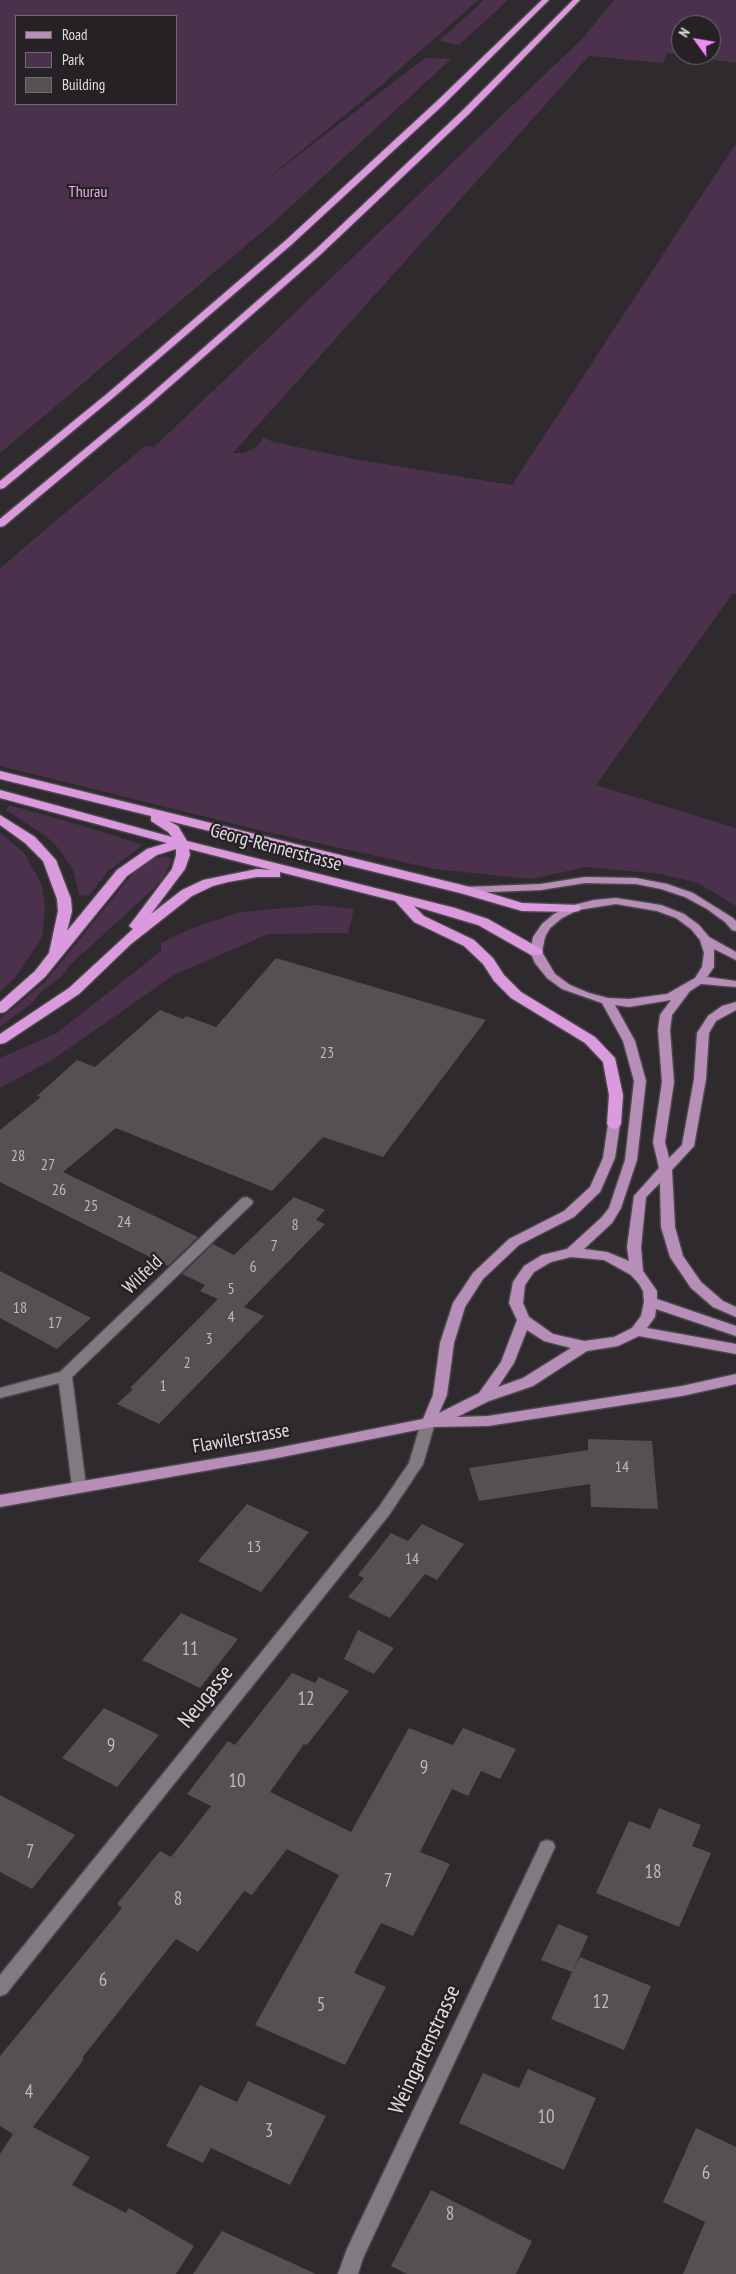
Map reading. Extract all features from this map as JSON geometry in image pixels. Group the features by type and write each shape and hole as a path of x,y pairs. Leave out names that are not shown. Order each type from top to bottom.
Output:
{"highway":[{"path":"0,486 126,382 288,243 439,104 546,0"},
{"path":"0,524 147,402 317,253 466,112 577,0"},
{"name":"Georg-Rennerstrasse","path":"0,775 252,839 465,890 522,907 574,908"},
{"name":"Georg-Rennerstrasse","path":"0,794 331,882 450,911 483,922 536,952"},
{"path":"126,941 178,869 184,855 182,843 173,829 137,809"},
{"path":"0,819 30,840 49,860 56,873 64,898 65,911 55,956"},
{"path":"0,1009 29,985 55,956 122,872 152,852 182,843 227,837 252,839"},
{"path":"0,1040 74,991 126,941 187,893 214,882 257,873 293,875 331,882"},
{"path":"400,899 419,919 469,943 488,960 499,978 516,994 590,1040 610,1061 616,1095 614,1124"}],"main road":[{"name":"Georg-Rennerstrasse","path":"465,890 541,887 584,880 636,881 663,886 688,895 711,907 729,920 736,928"},
{"path":"706,939 710,953 708,967 699,980 686,989 670,996 650,1001 629,1003 607,1001 566,987 550,976 536,952 539,937 546,926 558,916 574,908 594,903 616,901 639,903 661,908 680,916 695,927 706,939 736,957"},
{"path":"699,980 736,984"},
{"path":"686,989 666,1015 664,1030 668,1082 659,1142 666,1170 668,1227 677,1257 696,1286 718,1304 736,1312"},
{"path":"571,1253 611,1214 631,1160 640,1082 629,1041 607,1001"},
{"path":"636,1272 634,1247 640,1196 688,1146 700,1079 703,1033 712,1019 726,1009 736,1006"},
{"path":"614,1124 609,1158 595,1189 569,1214 514,1242 478,1276 458,1306 447,1342 440,1395 428,1423 488,1421 682,1391 736,1379"},
{"path":"571,1253 589,1253 607,1256 636,1272 650,1291 651,1302 648,1317 637,1330 618,1341 602,1345 584,1346 549,1338 524,1320 516,1303 518,1285 523,1277 529,1269 547,1258 571,1253"},
{"path":"651,1302 736,1331"},
{"name":"Flawilerstrasse","path":"484,1397 507,1363 524,1320"},
{"path":"637,1330 736,1349"},
{"name":"Flawilerstrasse","path":"0,1501 272,1454 428,1423 458,1411 484,1397 528,1382 584,1346"}],"street":[{"name":"Wilfeld","path":"0,1393 65,1376 247,1201"},
{"path":"65,1376 79,1486"},
{"name":"Neugasse","path":"0,1988 384,1511 416,1464 428,1423"},
{"name":"Weingartenstrasse","path":"348,2274 363,2238 547,1847"}],"green space":[{"name":"Thurau","path":"0,0 478,0 385,82 261,184 425,58 451,59 275,221 0,453"},
{"path":"484,0 508,0 459,45 439,41"},
{"path":"614,0 736,0 736,63 721,61 721,15 671,15 671,54 667,53 663,63 589,56 233,453 244,453 258,446 263,437 273,442 354,459 512,485 736,143 736,594 733,593 596,785 736,828 736,906 698,883 660,874 586,867 531,879 435,869 263,831 0,766 0,568 145,446 154,447 582,39"},
{"path":"9,805 143,845 107,872 89,896 79,895 74,872 59,849 47,837 6,810"},
{"path":"0,832 24,853 41,883 45,907 42,938 15,978 0,992"},
{"path":"166,856 172,859 162,881 71,964 61,977 42,991 32,1003 0,1027 0,1019 45,982 134,872 155,858"},
{"path":"318,905 354,909 348,933 268,934 174,975 52,1060 0,1088 0,1058 57,1033 161,951 161,943 190,929 241,912"}],"building":[{"path":"276,958 486,1020 383,1157 323,1137 272,1191 116,1128 63,1172 198,1237 168,1266 0,1182 0,1130 41,1097 37,1096 77,1060 95,1067 160,1010 183,1019 186,1016 216,1027"},
{"path":"294,1197 325,1210 316,1220 325,1224 244,1307 264,1316 159,1424 117,1404 133,1389 130,1388 218,1299 200,1291 205,1285 182,1274 213,1244 234,1255"},
{"path":"0,1271 91,1318 57,1349 0,1318"},
{"path":"588,1439 652,1441 658,1509 591,1507 590,1484 479,1501 469,1468 588,1450"},
{"path":"247,1504 309,1532 261,1592 198,1561"},
{"path":"422,1524 464,1544 437,1580 425,1574 390,1618 348,1597 364,1578 358,1575 391,1533 408,1541"},
{"path":"181,1613 238,1639 200,1688 142,1660"},
{"path":"358,1630 394,1648 374,1674 344,1659"},
{"path":"292,1673 315,1683 319,1677 349,1691 307,1745 304,1744 270,1792 351,1832 409,1728 453,1745 463,1728 516,1749 500,1779 481,1771 468,1796 452,1789 420,1852 450,1864 413,1936 381,1923 354,1973 386,1987 345,2065 255,2025 339,1875 287,1849 252,1895 244,1891 198,1952 176,1939 82,2058 84,2059 33,2127 90,2157 72,2185 126,2213 129,2208 194,2246 176,2274 0,2274 0,2154 13,2134 0,2126 0,2056 122,1908 117,1904 160,1851 171,1857 211,1806 187,1794 228,1741 235,1745"},
{"path":"104,1708 159,1735 117,1787 62,1758"},
{"path":"0,1795 75,1835 32,1889 0,1872"},
{"path":"659,1808 701,1825 692,1846 711,1853 679,1927 596,1893 629,1821 650,1829"},
{"path":"558,1924 588,1936 573,1971 580,1957 651,1986 624,2050 551,2019 572,1972 541,1960"},
{"path":"528,2069 596,2098 564,2170 459,2123 483,2073 519,2088"},
{"path":"248,2081 326,2116 290,2185 211,2148 203,2163 166,2146 200,2085 237,2102"},
{"path":"696,2128 736,2147 736,2274 683,2274 705,2222 663,2202"},
{"path":"431,2190 532,2241 516,2274 407,2274 391,2266"},
{"path":"222,2231 316,2274 193,2274"}]}
